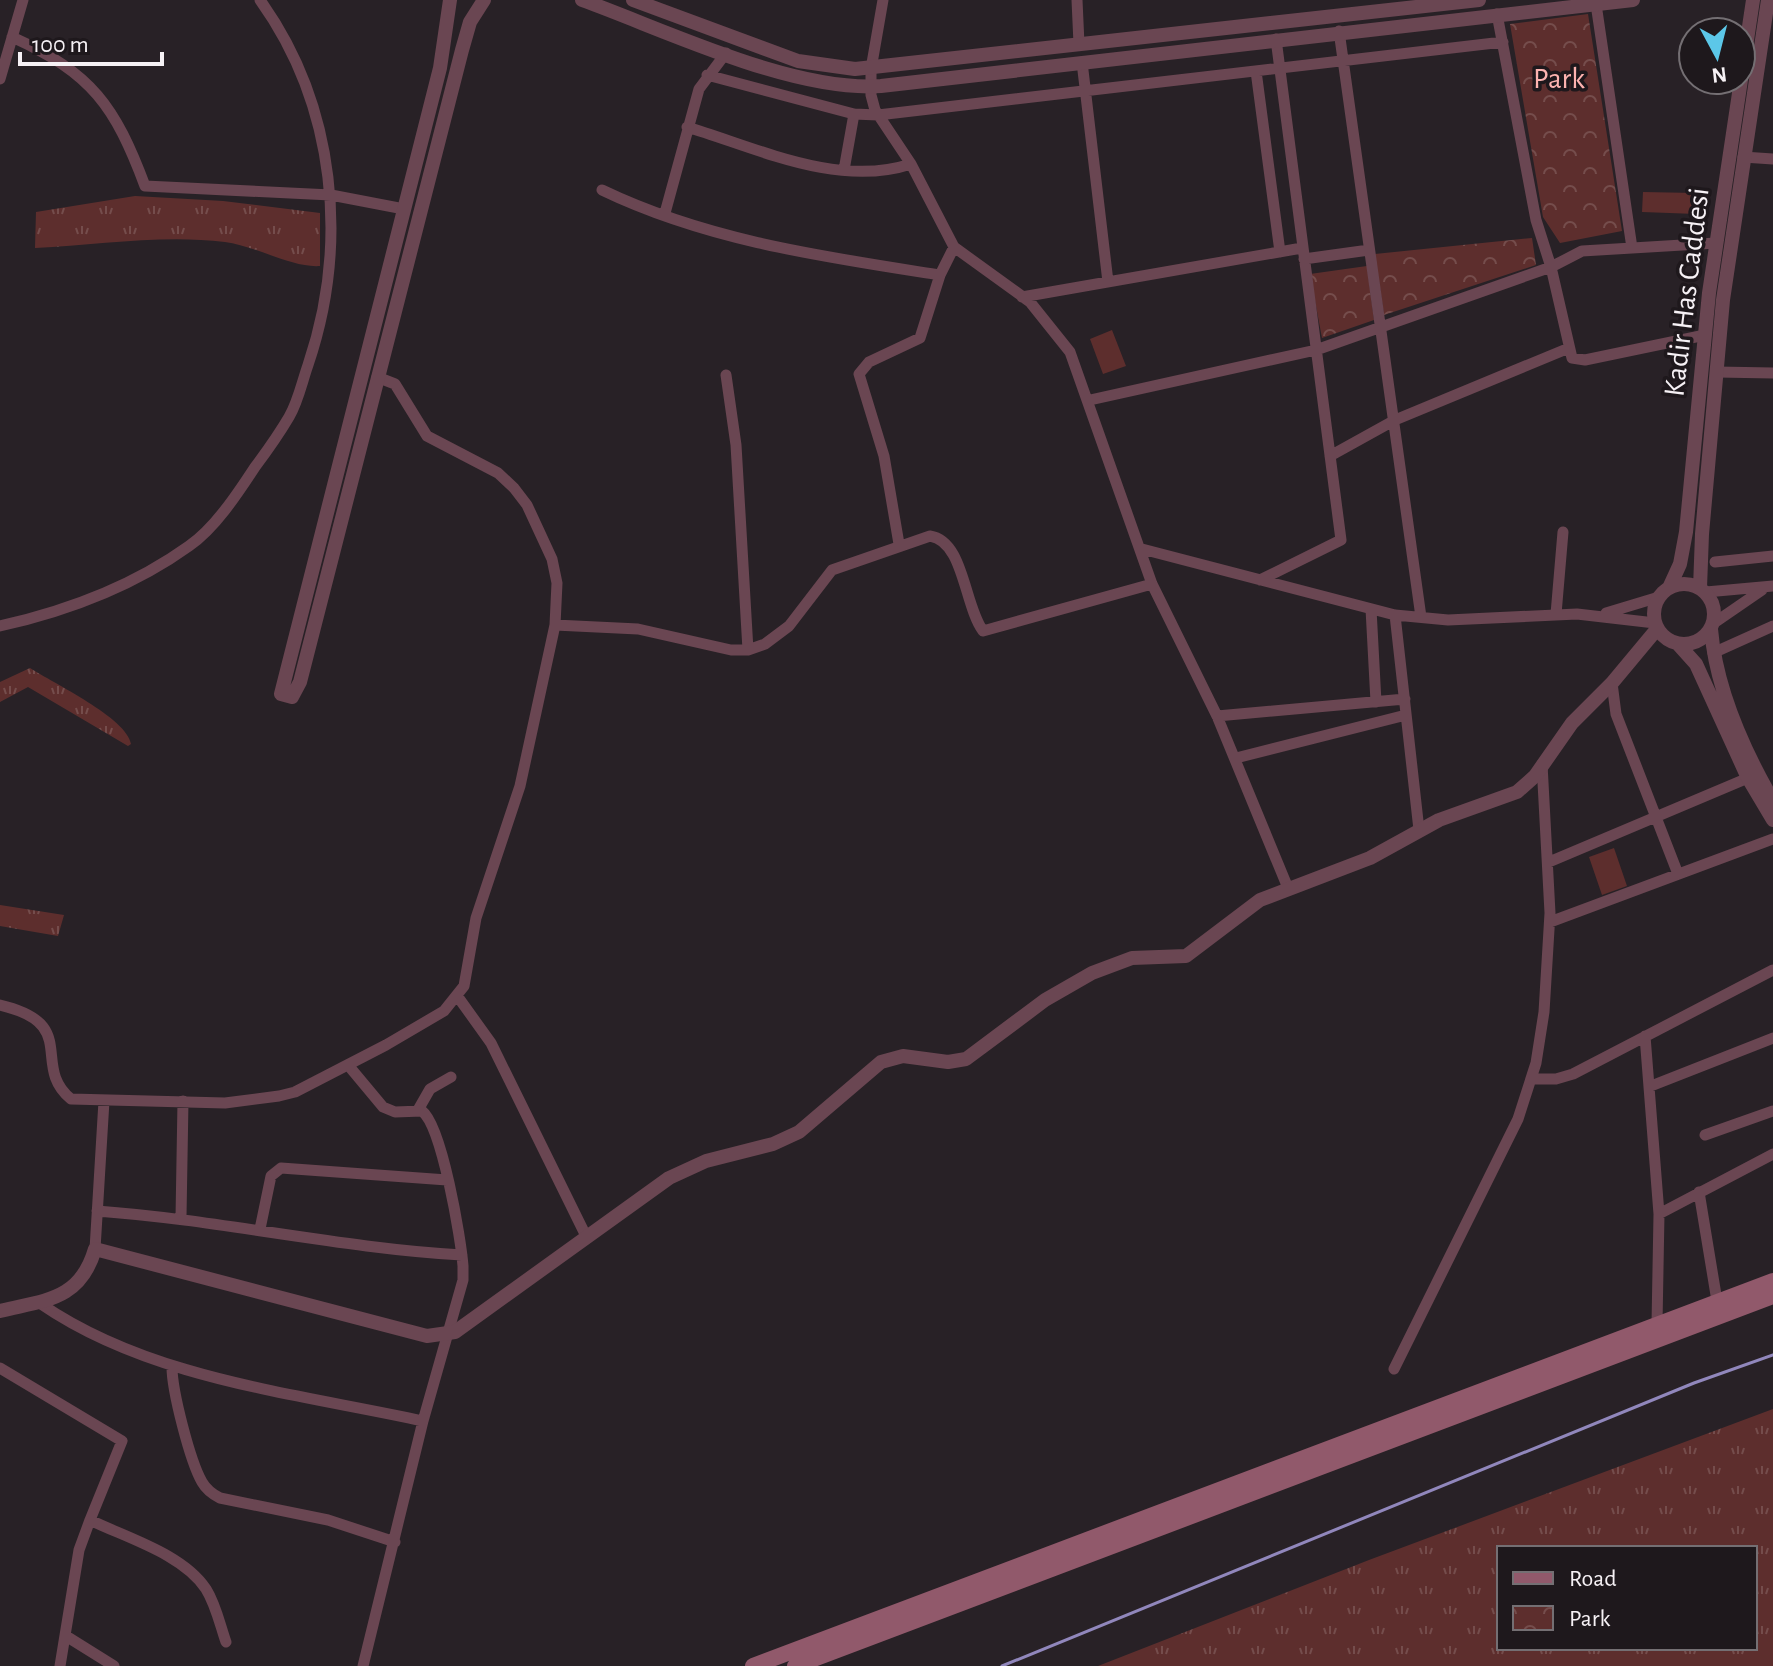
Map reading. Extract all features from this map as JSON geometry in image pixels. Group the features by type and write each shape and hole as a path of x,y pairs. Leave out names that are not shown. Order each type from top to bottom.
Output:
{"main road":[{"path":"753,1666 1773,1281"},
{"path":"795,1666 1773,1296"}],"street":[{"path":"0,79 23,0"},
{"path":"0,626 60,613 111,590 191,545 240,490 291,415 323,322 330,251 331,195 324,147 306,89 286,42 260,0"},
{"path":"439,0 447,25"},
{"path":"450,0 440,68 281,694 292,697 300,682 462,50 470,22 484,0"},
{"path":"582,0 726,53 819,83 870,86 1633,0"},
{"path":"635,0 798,61 871,69 1351,6 1479,0"},
{"path":"883,0 870,86 878,115 911,164 954,247 1042,314 1063,340 1090,400 1152,584 1236,758 1288,888"},
{"path":"1077,0 1079,44"},
{"name":"Kadir Has Caddesi","path":"1664,593 1680,564 1686,532 1716,243 1753,0"},
{"name":"Kadir Has Caddesi","path":"1703,590 1717,372 1743,157 1766,43 1768,0"},
{"path":"1596,4 1632,248"},
{"path":"1497,14 1536,220 1551,267 1572,358 1585,360 1705,335"},
{"path":"1339,31 1369,250 1383,327 1421,617"},
{"path":"12,37 59,60 98,94 125,134 145,186 331,195 404,209"},
{"path":"1260,580 1341,540 1276,39"},
{"path":"707,75 854,114 878,115 1503,42"},
{"path":"665,213 687,127 707,75 726,53"},
{"path":"1082,62 1108,282"},
{"path":"1256,71 1280,252"},
{"path":"844,170 854,114"},
{"path":"687,127 810,165 880,171 911,164"},
{"path":"1743,157 1773,159"},
{"path":"602,190 753,244 940,275"},
{"path":"1090,400 1316,350 1551,267 1582,251 1716,243"},
{"path":"899,544 884,456 859,374 869,362 920,338 940,275 954,247"},
{"path":"1022,297 1280,252 1303,254 1369,250"},
{"path":"1330,456 1395,420 1569,348"},
{"path":"1717,372 1773,373"},
{"path":"726,375 736,445 748,650"},
{"path":"0,1005 28,1012 42,1024 49,1037 58,1084 67,1096 104,1101 225,1103 295,1092 444,1011 458,997 465,980 476,918 520,786 555,625 555,571 521,496 498,473 434,441 417,423 395,384 377,377"},
{"path":"1556,614 1563,532"},
{"path":"555,625 638,629 731,650 748,650 765,644 789,626 832,570 899,544 930,536 947,543 969,608 983,631 1152,584"},
{"path":"1142,549 1395,615 1448,620 1597,615 1656,626 1696,664 1748,778 1773,820"},
{"path":"1715,562 1773,556"},
{"path":"1597,615 1688,584 1703,590 1770,587"},
{"path":"1678,644 1697,642 1712,626 1770,587"},
{"path":"1703,590 1715,610 1713,653 1729,707 1773,799"},
{"path":"95,1249 420,1334 448,1335 683,1171 729,1154 773,1144 799,1132 881,1062 903,1056 948,1062 966,1059 1077,980 1123,960 1186,956 1248,907 1288,888 1370,858 1456,813 1508,796 1529,782 1572,723 1612,683 1656,626 1664,593"},
{"path":"1371,609 1376,702"},
{"path":"1395,615 1419,830"},
{"path":"1713,653 1773,626"},
{"path":"1612,683 1616,714 1678,874"},
{"path":"1217,716 1405,699"},
{"path":"1236,758 1406,715"},
{"path":"1394,1369 1511,1133 1532,1079 1543,1028 1550,922 1542,764"},
{"path":"1549,862 1748,778"},
{"path":"1550,922 1773,839"},
{"path":"1532,1079 1566,1077 1773,970"},
{"path":"458,997 491,1043 587,1238"},
{"path":"1645,1036 1659,1214 1657,1324"},
{"path":"1651,1086 1773,1038"},
{"path":"348,1065 383,1107 395,1112 418,1110 430,1120 447,1180 462,1255 463,1280 423,1421 363,1666"},
{"path":"418,1110 430,1089 451,1077"},
{"path":"0,1311 41,1304 73,1286 85,1272 95,1249 104,1101"},
{"path":"181,1217 183,1101"},
{"path":"1705,1135 1773,1111"},
{"path":"1659,1214 1773,1154"},
{"path":"260,1229 271,1176 281,1168 447,1180"},
{"path":"1699,1192 1717,1301"},
{"path":"97,1211 181,1217 398,1251 462,1255"},
{"path":"41,1304 106,1342 172,1367 423,1421"},
{"path":"172,1367 176,1399 198,1472 210,1492 220,1498 328,1520 395,1542"},
{"path":"0,1368 122,1441 79,1550 60,1666"},
{"path":"90,1520 168,1558 192,1574 211,1597 226,1642"},
{"path":"66,1636 114,1666"}],"green space":[{"name":"Park","path":"1588,14 1622,231 1560,243 1543,217 1510,24"},
{"path":"1643,192 1696,193 1696,214 1642,212"},
{"path":"135,196 223,201 320,213 320,266 298,264 237,244 202,240 35,248 36,212"},
{"path":"1532,238 1536,265 1384,315 1375,254"},
{"path":"1367,266 1374,320 1322,338 1310,274"},
{"path":"1112,330 1126,366 1103,374 1090,339"},
{"path":"30,668 103,712 117,723 131,744 128,746 28,687 0,702 0,682"},
{"path":"1614,848 1627,886 1602,895 1589,857"},
{"path":"0,905 64,915 58,936 0,926"},
{"path":"1773,1409 1773,1666 1098,1666 1369,1560"}],"waterway":[{"path":"1002,1666 1694,1383 1773,1355"}]}
